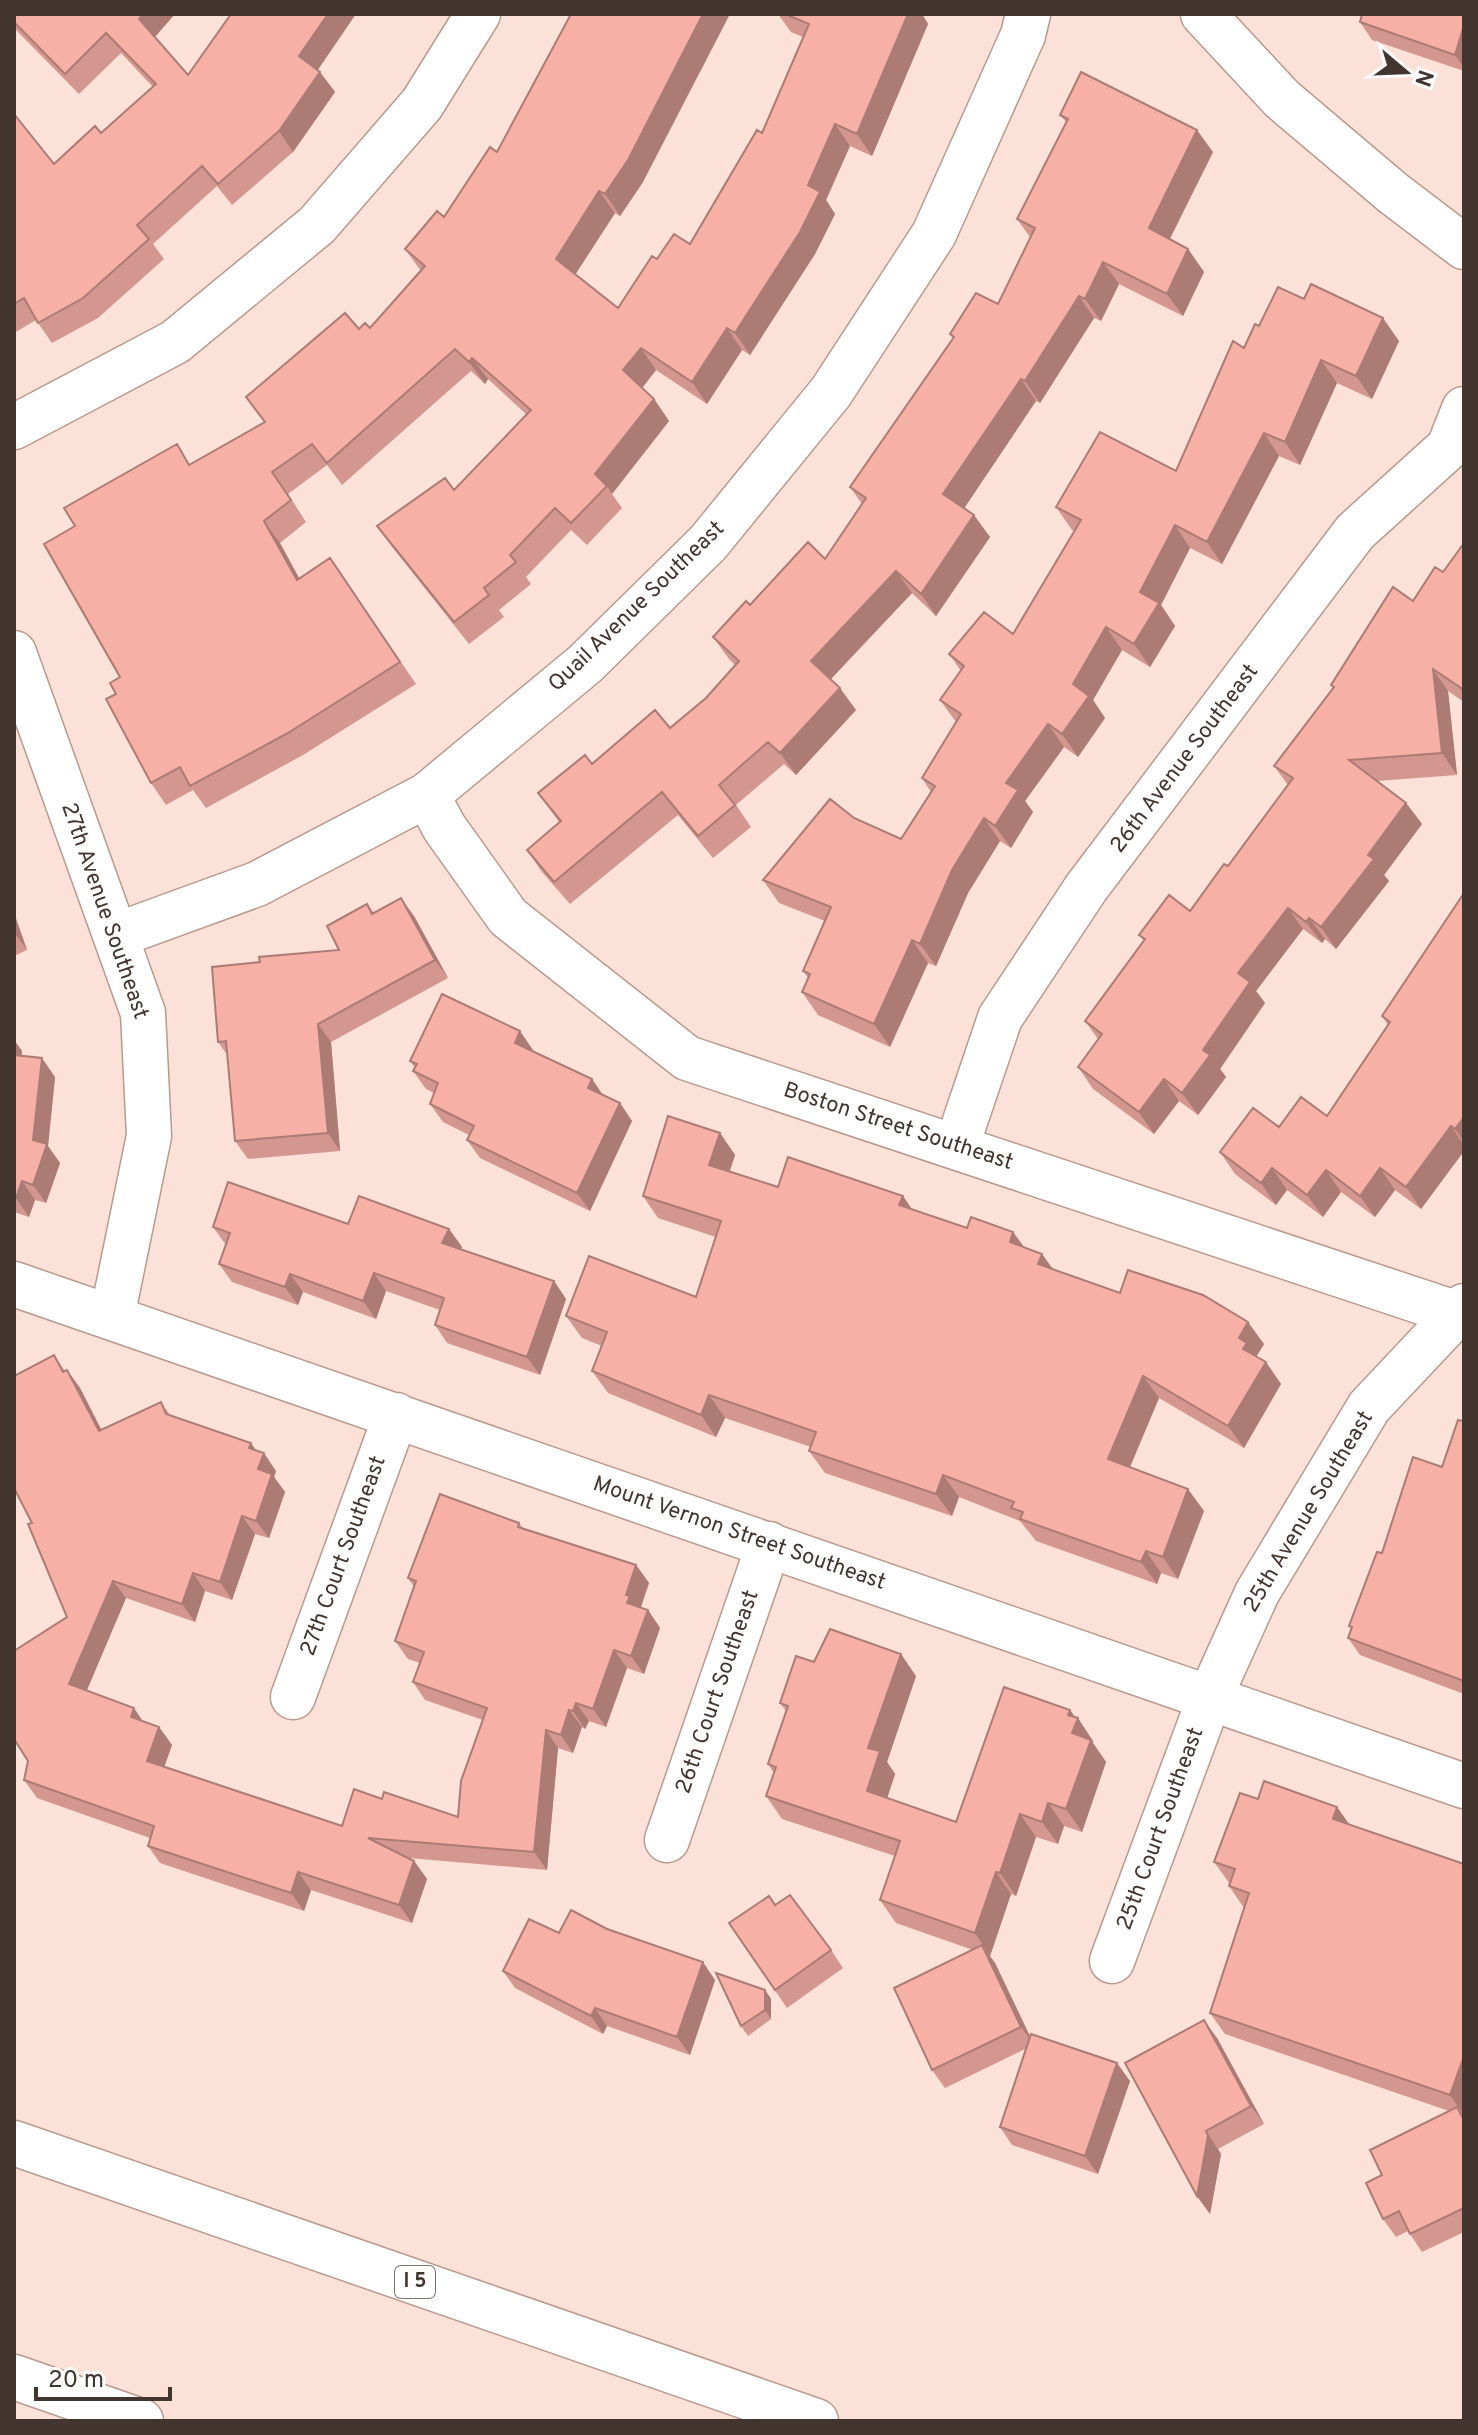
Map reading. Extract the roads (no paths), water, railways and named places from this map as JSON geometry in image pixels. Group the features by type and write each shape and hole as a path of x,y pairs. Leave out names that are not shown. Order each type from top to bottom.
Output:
{"main road":[{"path":"14,427 175,342 317,225 422,104 478,14"},
{"name":"Quail Avenue Southeast","path":"117,935 257,884 427,795 585,664 708,543 831,392 934,234 1023,35 1028,14"},
{"path":"1203,14 1282,99 1393,193 1464,247"},
{"name":"26th Avenue Southeast","path":"957,1145 1000,1018 1086,888 1355,532 1449,447 1464,409"},
{"name":"27th Avenue Southeast","path":"14,653 143,1013 149,1136 112,1317"},
{"name":"Boston Street Southeast","path":"427,795 444,827 508,917 687,1058 1462,1312"},
{"name":"Mount Vernon Street Southeast","path":"14,1284 1464,1786"},
{"name":"25th Avenue Southeast","path":"1210,1697 1257,1593 1369,1407 1462,1312"},
{"name":"27th Court Southeast","path":"293,1697 396,1415"},
{"name":"26th Court Southeast","path":"667,1840 769,1544"},
{"name":"25th Court Southeast","path":"1112,1961 1210,1697"},
{"name":"I 5","path":"14,2143 816,2421"},
{"path":"14,2377 141,2421"}]}
